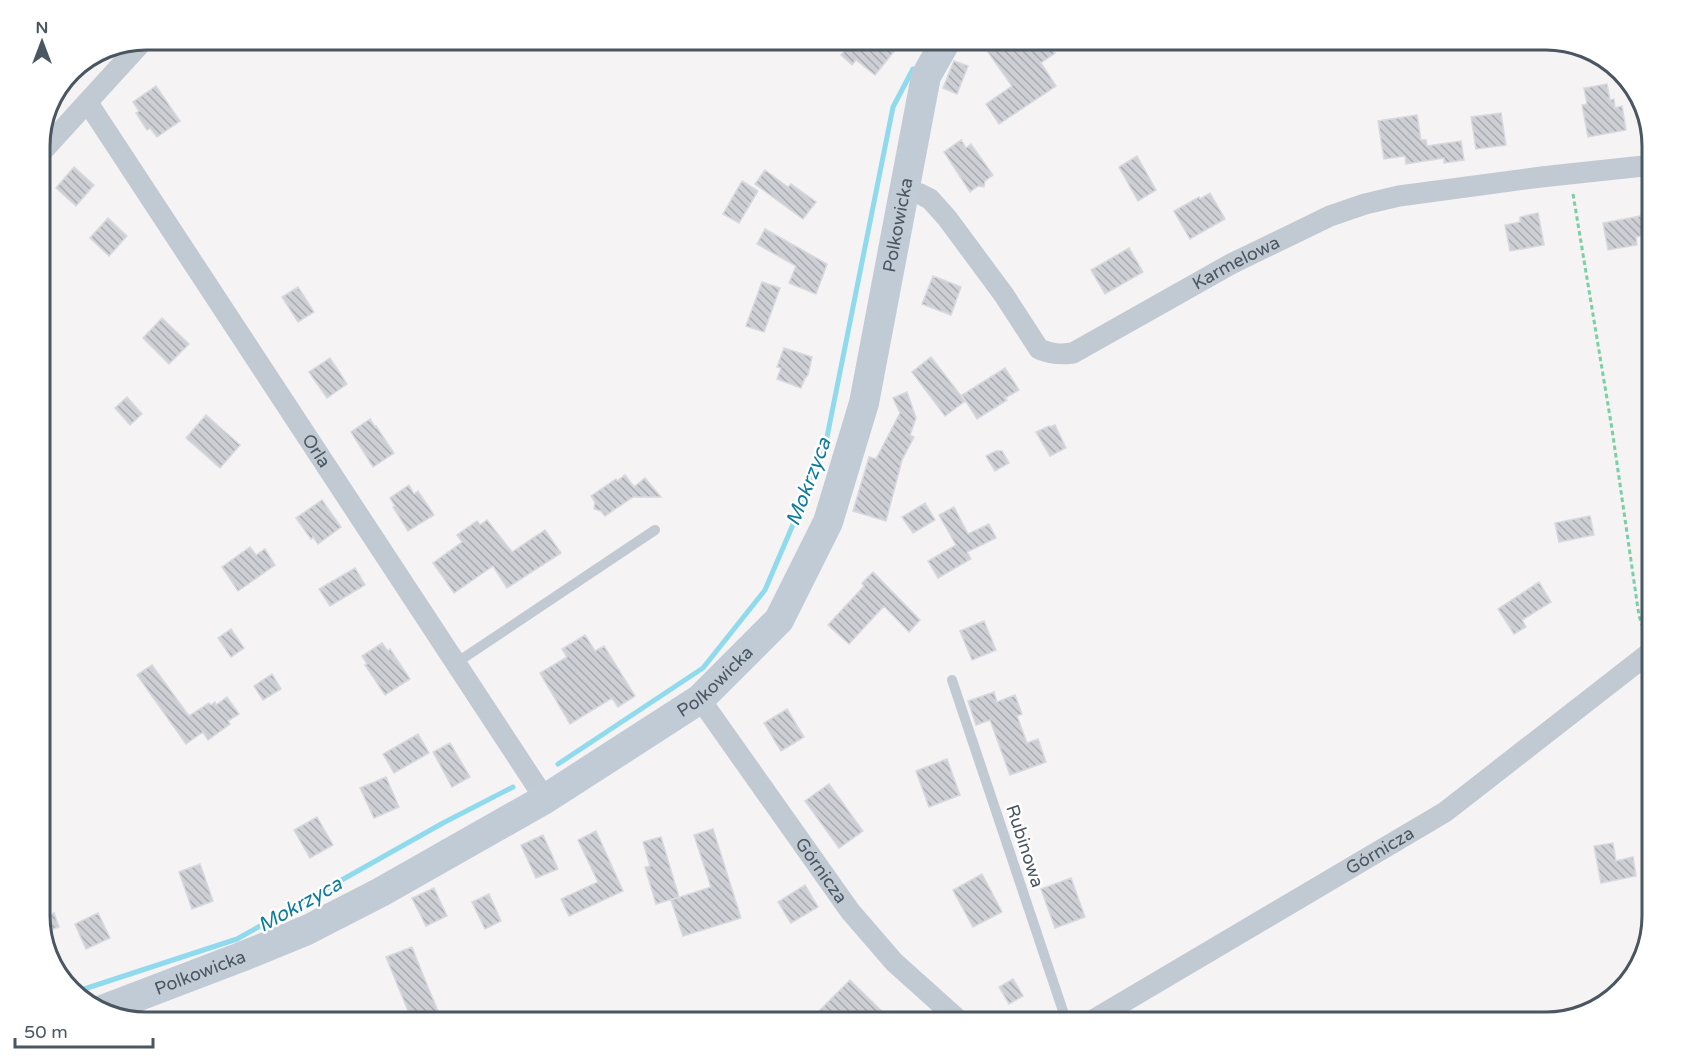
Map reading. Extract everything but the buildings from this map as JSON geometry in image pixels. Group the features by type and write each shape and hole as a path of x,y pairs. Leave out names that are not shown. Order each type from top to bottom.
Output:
{"street":[{"path":"50,143 135,50"},
{"name":"Polkowicka","path":"112,1006 307,930 381,892 545,799 700,699 779,620 828,522 864,403 926,76 941,50"},
{"name":"Orla","path":"88,103 545,799"},
{"name":"Karmelowa","path":"904,192 920,194 930,199 947,218 1004,295 1039,349 1060,355 1073,353 1231,264 1330,216 1365,204 1399,196 1642,166"},
{"name":"Górnicza","path":"1107,1012 1445,812 1642,660"},
{"name":"Górnicza","path":"700,699 850,911 894,962 950,1012"}],"lane":[{"path":"456,663 655,530"},
{"name":"Rubinowa","path":"952,680 1063,1012"}],"path":[{"path":"1569,174 1642,624"}],"waterway":[{"name":"Mokrzyca","path":"558,764 703,668 765,590 824,452 893,107 913,69"},
{"name":"Mokrzyca","path":"83,989 237,939 443,823 513,787"}]}
